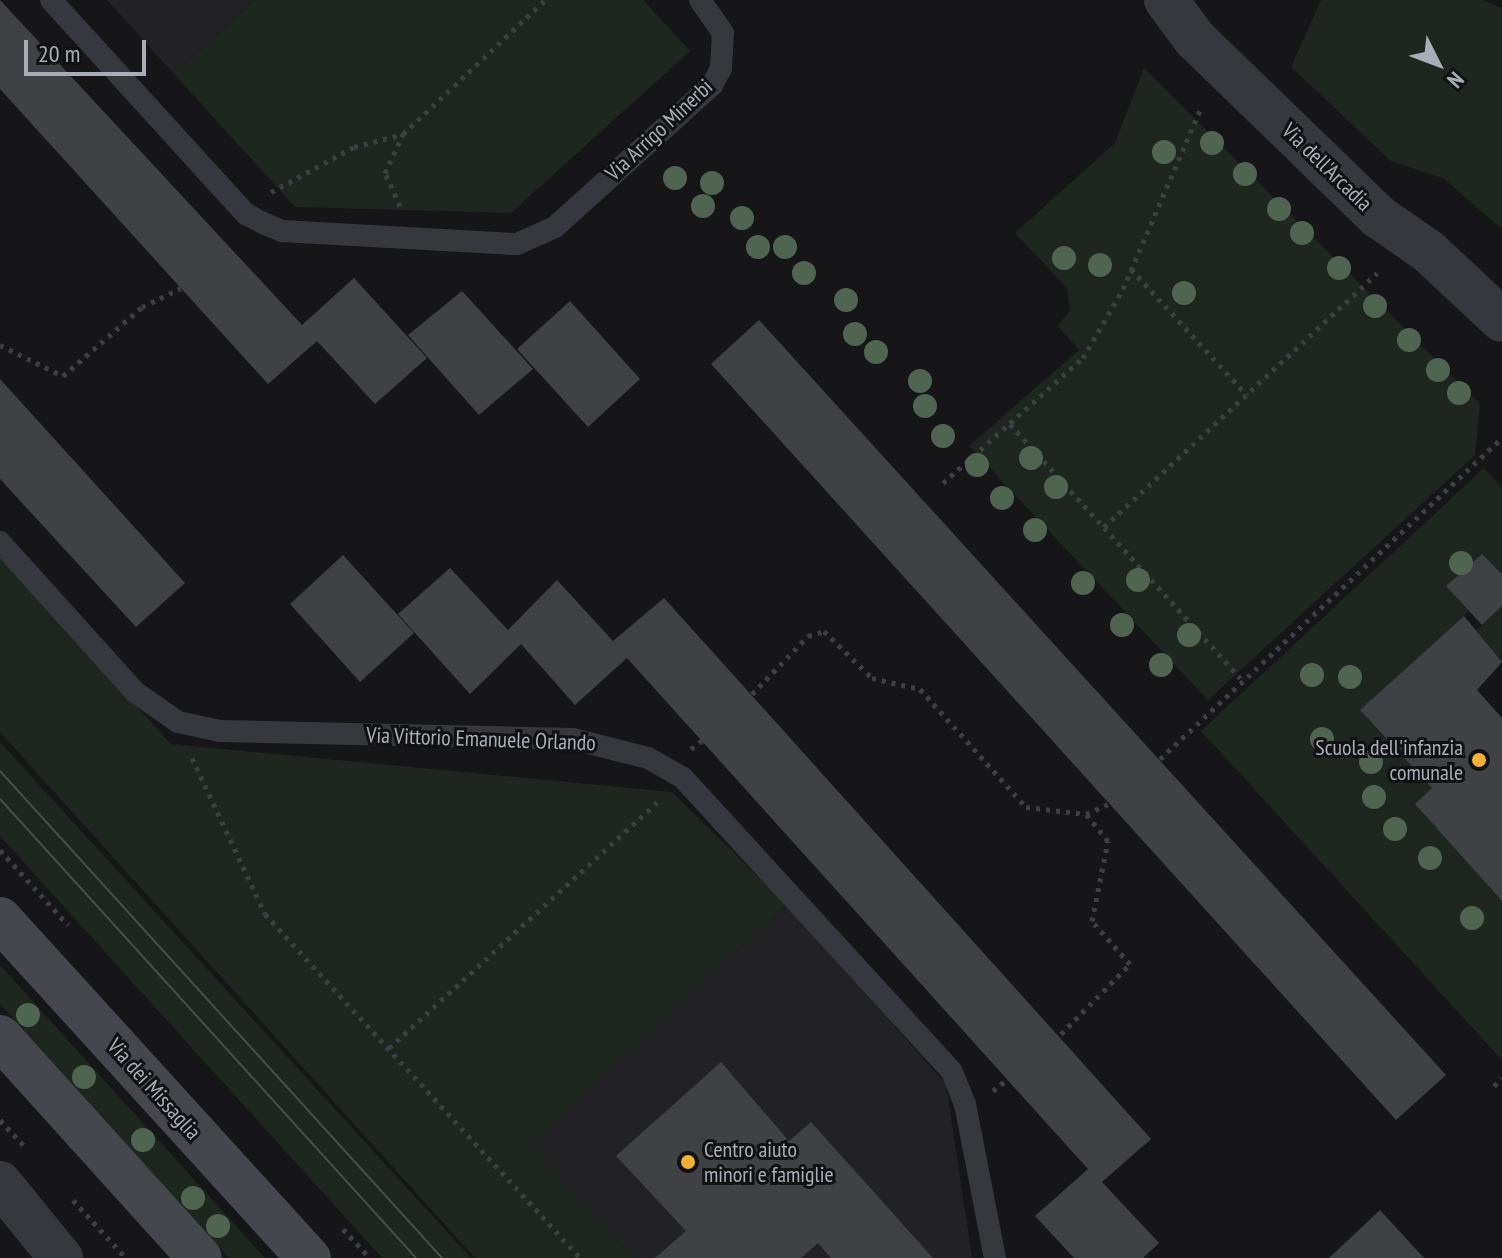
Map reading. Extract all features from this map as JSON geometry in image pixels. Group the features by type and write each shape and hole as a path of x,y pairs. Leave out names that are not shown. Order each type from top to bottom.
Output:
{"main road":[{"name":"Via dei Missaglia","path":"0,919 309,1258"},
{"path":"0,1037 200,1258"}],"street":[{"name":"Via dell'Arcadia","path":"1166,0 1195,39 1379,217 1428,251 1502,320"},
{"path":"0,1183 61,1258"}],"lane":[{"path":"51,0 246,214 282,231 396,237"},
{"name":"Via Arrigo Minerbi","path":"396,237 517,244 537,239 712,85 721,69 723,33 700,0"},
{"name":"Via Vittorio Emanuele Orlando","path":"0,542 135,692 178,722 220,731 573,739 648,758 683,778 952,1072 965,1104 995,1258"}],"path":[{"path":"396,237 402,210 385,173 403,134 545,0"},
{"path":"943,483 1083,358 1131,269 1203,104"},
{"path":"246,214 271,192 354,147 403,134"},
{"path":"1131,269 1247,395"},
{"path":"1104,527 1377,273"},
{"path":"0,345 63,376 142,307 181,288"},
{"path":"1010,424 1240,678"},
{"path":"1160,759 1240,678 1502,438"},
{"path":"752,694 808,636 824,631 872,678 920,689 1026,807 1086,814 1111,803"},
{"path":"178,722 265,914 580,1258"},
{"path":"389,1048 683,778"},
{"path":"1061,1034 1088,1002 1130,964 1092,921 1108,841 1086,814"},
{"path":"1494,1086 1502,1078"}],"shaded area":[{"path":"107,0 255,0 174,74"},
{"path":"255,0 643,0 690,51 511,213 295,207 174,74"},
{"path":"1321,0 1482,0 1502,8 1502,229 1444,179 1391,161 1291,67"},
{"path":"1144,68 1480,404 1475,455 1208,700 969,446 1079,350 1058,326 1070,310 1067,288 1015,233 1115,143"},
{"path":"1484,468 1502,488 1502,574 1482,554 1447,586 1469,611 1360,710 1402,756 1459,763 1415,804 1502,901 1502,1060 1201,731"},
{"path":"0,555 171,744 672,792 786,904 530,1144 633,1258 475,1258 0,732"},
{"path":"1502,606 1502,662 1476,631"},
{"path":"0,742 471,1258 382,1258 0,836"},
{"path":"786,904 946,1084 972,1258 633,1258 529,1144"},
{"path":"0,965 265,1258 229,1258 0,1004"}],"building":[{"path":"0,0 302,325 354,278 427,358 375,404 317,341 268,384 0,89"},
{"path":"462,291 533,369 479,415 408,335"},
{"path":"570,301 640,379 588,427 517,349"},
{"path":"759,320 1446,1075 1396,1120 711,364"},
{"path":"0,379 185,583 136,627 0,479"},
{"path":"1482,554 1502,574 1502,606 1482,625 1446,586"},
{"path":"343,555 414,633 360,682 290,604"},
{"path":"450,568 508,630 557,580 613,641 664,598 1151,1139 1102,1182 1159,1243 1143,1258 1074,1258 1035,1216 1088,1169 627,658 575,705 521,644 470,694 398,614"},
{"name":"Scuola dell'infanzia comunale","path":"1464,616 1502,662 1477,690 1502,718 1502,901 1415,804 1432,788 1360,710"},
{"name":"Centro aiuto minori e famiglie","path":"721,1062 789,1141 811,1122 933,1258 831,1258 818,1243 801,1258 655,1258 686,1231 616,1156"},
{"path":"1380,1210 1424,1258 1329,1258"}],"tram line":[{"path":"0,771 442,1258"},
{"path":"0,799 416,1258"}],"place":[{"name":"Scuola dell'infanzia comunale","path":"1479,760"},
{"name":"Centro aiuto minori e famiglie","path":"688,1162"}]}
